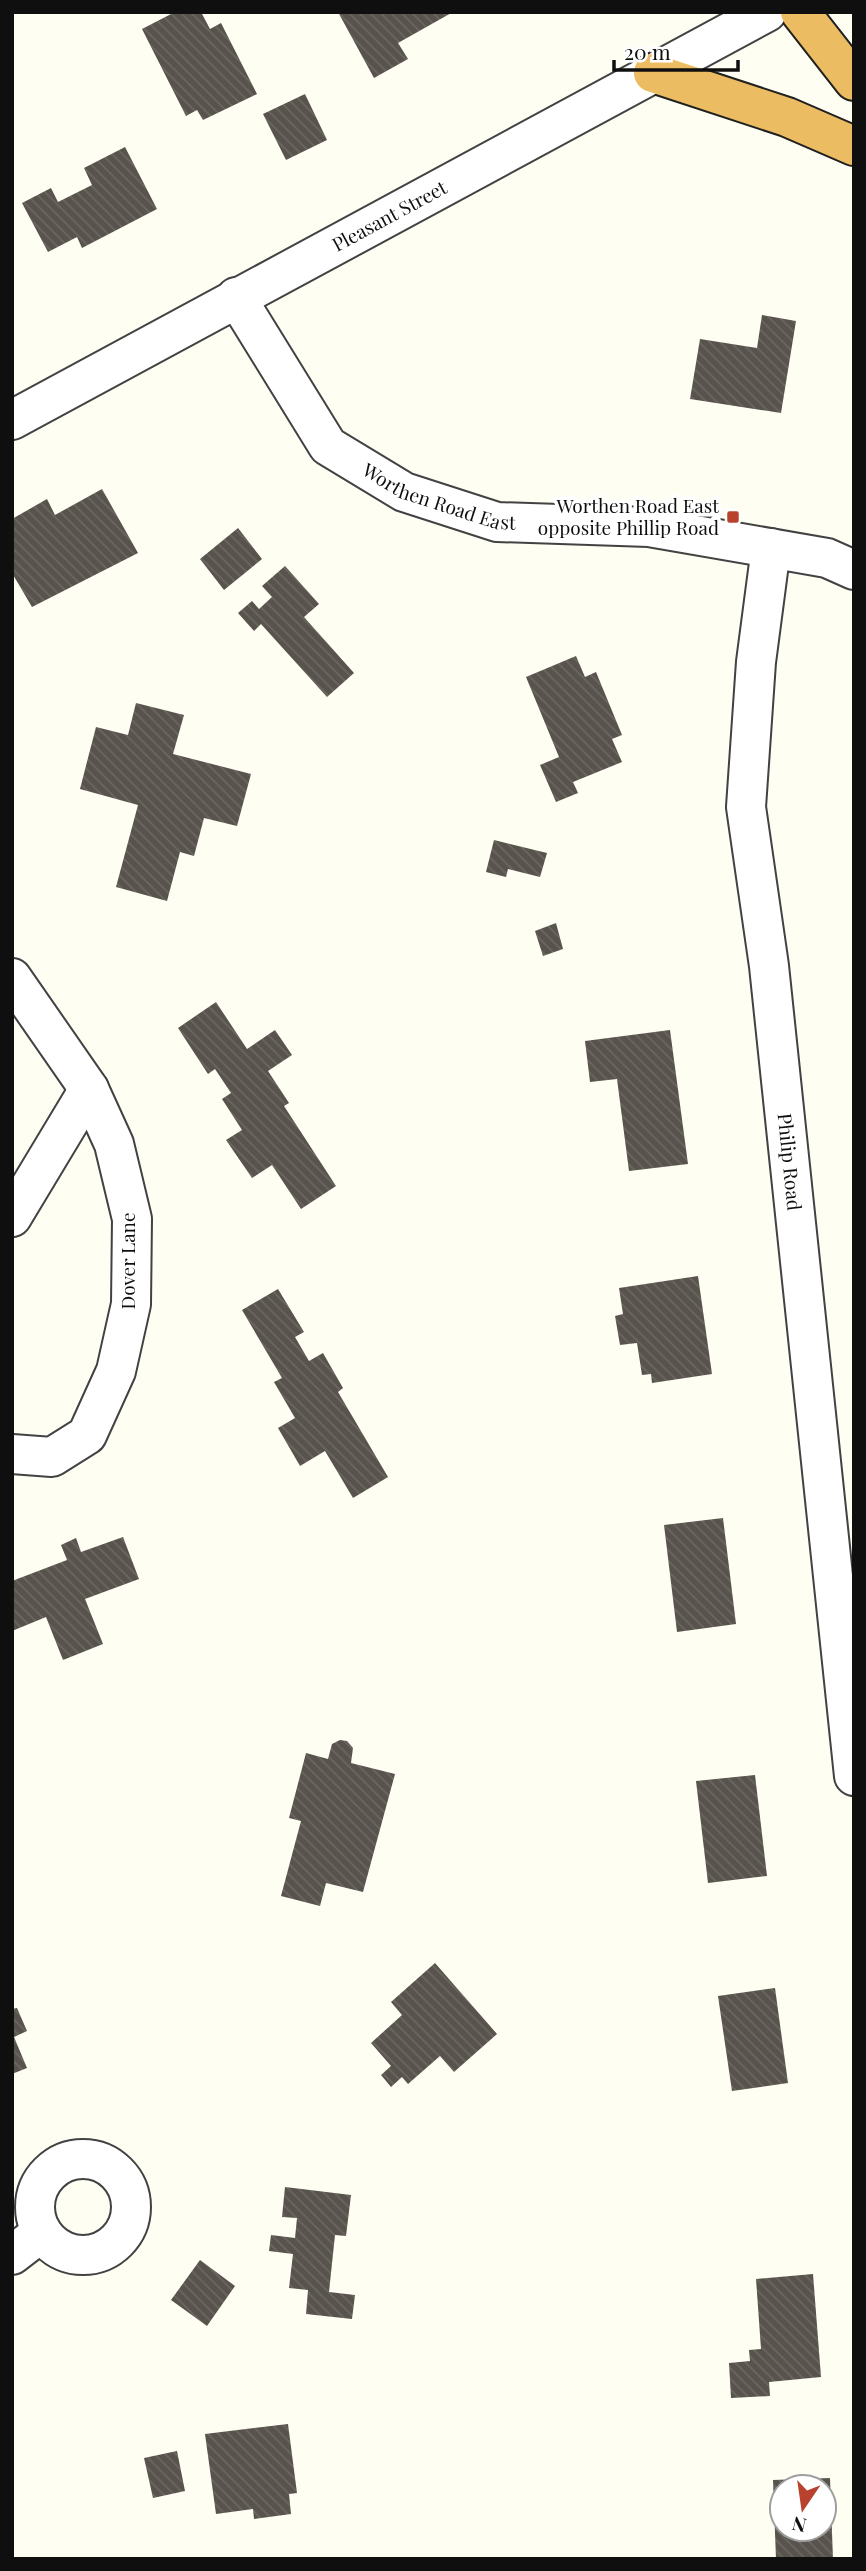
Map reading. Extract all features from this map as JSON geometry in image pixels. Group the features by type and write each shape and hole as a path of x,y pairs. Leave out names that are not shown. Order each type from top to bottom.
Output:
{"highway":[{"path":"800,12 854,81"},
{"path":"653,74 788,117 854,146"}],"street":[{"name":"Pleasant Street","path":"12,420 766,12"},
{"name":"Worthen Road East","path":"236,297 328,446 404,492 496,522 649,527 827,558 854,570"},
{"name":"Philip Road","path":"771,548 756,662 746,807 769,966 854,1776"},
{"name":"Dover Lane","path":"12,978 89,1089 114,1144 132,1219 131,1304 116,1371 87,1435 52,1457 12,1454"},
{"path":"12,1217 89,1089"},
{"path":"12,2255 42,2232"}],"building":[{"path":"175,12 201,12 210,29 221,23 257,94 203,120 197,110 186,116 142,29"},
{"path":"338,12 453,12 398,43 408,59 374,78"},
{"path":"305,94 327,140 286,160 263,114"},
{"path":"125,147 157,209 82,248 77,237 48,252 22,203 51,188 58,202 92,185 84,168"},
{"path":"762,315 796,321 781,413 690,399 700,339 757,348"},
{"path":"102,489 138,553 32,607 12,573 12,519 47,499 55,515"},
{"path":"238,528 262,559 224,590 200,559"},
{"path":"285,566 319,604 304,617 354,673 327,697 261,624 254,631 238,613 252,601 259,609 272,597 262,586"},
{"path":"576,656 585,677 596,672 622,735 612,739 622,762 573,782 578,793 556,802 540,765 559,757 526,677"},
{"path":"136,703 184,715 173,754 251,774 237,826 204,818 194,856 180,852 167,901 116,887 138,805 80,789 96,727 128,735"},
{"path":"494,840 547,853 540,877 508,869 506,877 486,872"},
{"path":"556,923 563,949 543,956 535,931"},
{"path":"216,1002 247,1049 275,1030 292,1055 268,1071 289,1103 284,1106 336,1186 301,1209 272,1165 252,1178 226,1140 242,1130 222,1099 231,1093 215,1069 208,1074 178,1028"},
{"path":"670,1030 688,1164 629,1171 617,1079 590,1082 585,1041"},
{"path":"698,1276 712,1374 652,1383 651,1374 642,1375 637,1343 620,1345 615,1316 623,1314 619,1288"},
{"path":"278,1289 304,1332 295,1337 309,1361 323,1353 343,1388 338,1392 388,1477 353,1498 325,1451 300,1466 278,1428 295,1418 274,1382 282,1378 242,1310"},
{"path":"723,1518 736,1624 677,1632 664,1525"},
{"path":"123,1537 139,1579 85,1599 103,1644 63,1660 46,1617 12,1631 12,1581 67,1560 61,1545 76,1538 81,1552"},
{"path":"340,1740 347,1741 353,1748 351,1763 395,1774 363,1892 326,1883 320,1906 281,1896 301,1821 289,1818 306,1753 328,1759 332,1744"},
{"path":"755,1775 767,1876 708,1883 696,1781"},
{"path":"435,1963 497,2034 454,2072 440,2056 408,2084 402,2077 391,2087 381,2075 391,2066 371,2043 402,2015 391,2002"},
{"path":"775,1988 788,2083 732,2091 718,1996"},
{"path":"17,2008 27,2031 14,2037 27,2068 12,2074 12,2009"},
{"path":"285,2187 351,2195 346,2236 335,2235 329,2292 355,2295 352,2319 306,2314 308,2290 289,2288 293,2254 269,2251 271,2235 295,2238 297,2218 282,2217"},
{"path":"200,2260 235,2286 207,2326 171,2300"},
{"path":"813,2274 821,2377 769,2382 770,2396 731,2398 729,2363 750,2361 749,2350 761,2349 756,2279"},
{"path":"288,2424 297,2493 289,2494 291,2514 254,2519 253,2509 216,2514 205,2434"},
{"path":"177,2451 185,2491 153,2498 144,2458"},
{"path":"775,2543 832,2543 833,2559 776,2559"}],"place":[{"name":"Worthen Road East opposite Phillip Road","path":"733,517"}]}
